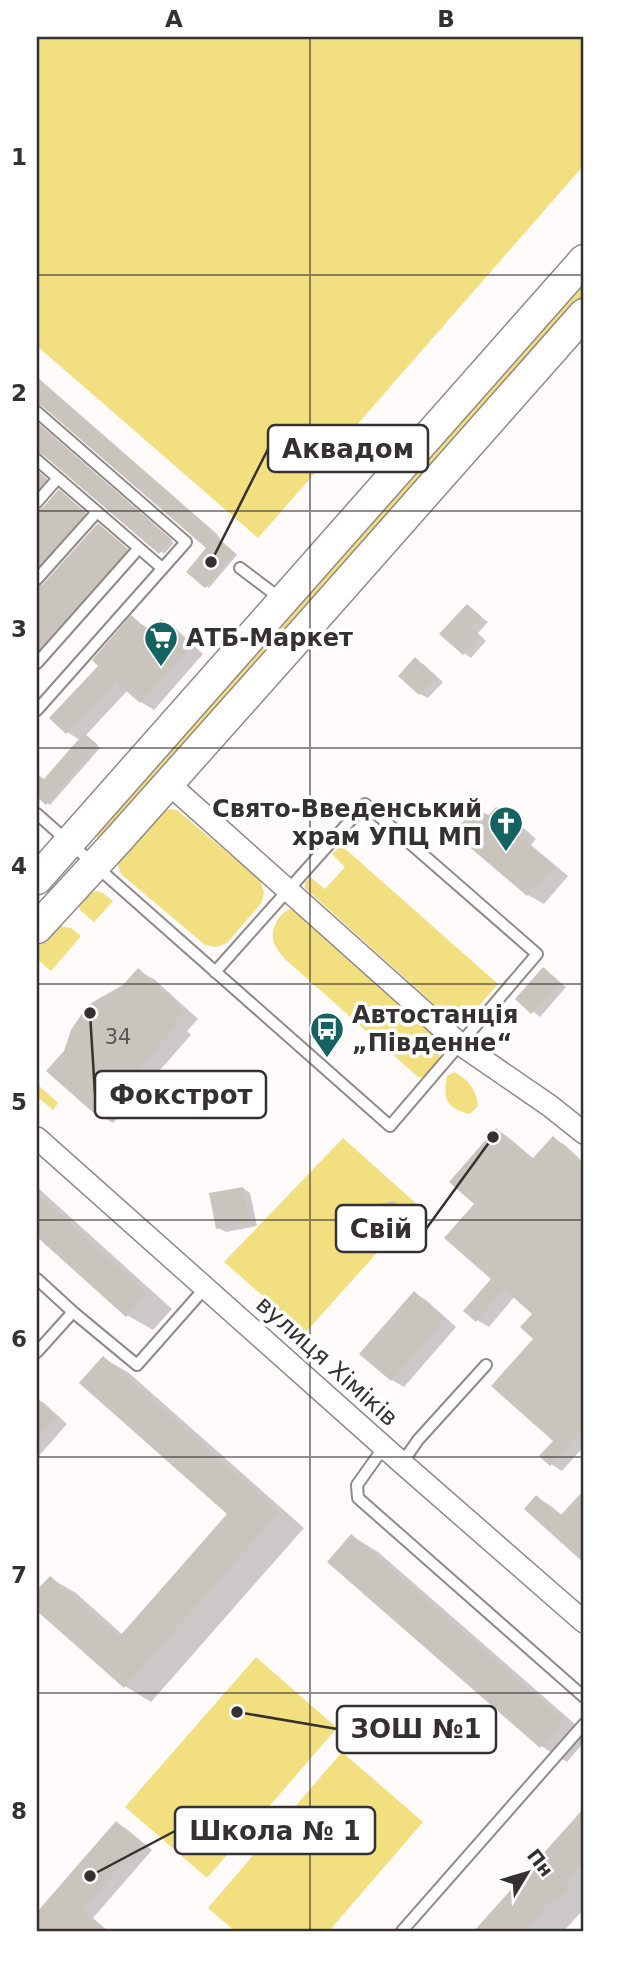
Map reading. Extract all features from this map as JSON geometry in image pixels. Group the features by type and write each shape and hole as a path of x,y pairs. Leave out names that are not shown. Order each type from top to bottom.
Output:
{"street":[{"path":"37,879 584,260"},
{"path":"37,928 584,314"},
{"path":"168,783 460,1044 550,1106 584,1133"},
{"name":"вулиця Хіміків","path":"37,1138 584,1622"}],"lane":[{"path":"37,412 186,542 37,710"},
{"path":"37,460 162,568"},
{"path":"37,502 58,478"},
{"path":"37,579 97,512"},
{"path":"37,663 139,548"},
{"path":"240,568 283,601"},
{"path":"37,814 215,972 390,1126 537,954 365,804 215,972"},
{"path":"37,1279 137,1365 205,1288"},
{"path":"37,1352 73,1312"},
{"path":"402,1463 418,1440 486,1365"},
{"path":"384,1447 357,1485 358,1498 584,1696"},
{"path":"402,1931 584,1724"}],"shaded area":[{"path":"37,37 584,37 584,165 258,538 37,346"},
{"path":"584,277 584,297 201,731 100,840 95,836 95,831"},
{"path":"168,809 177,810 260,880 264,892 262,902 227,943 216,947 205,945 121,874 118,865 120,856 158,813"},
{"path":"341,845 498,984 463,1024 456,1024 305,888 310,877 325,889 345,867 332,854"},
{"path":"97,891 113,901 94,922 80,910 78,902 85,895"},
{"path":"290,909 295,910 441,1042 437,1061 423,1077 418,1077 281,955 275,946 274,926"},
{"path":"55,927 71,928 81,936 51,971 37,959 37,947"},
{"path":"454,1072 468,1082 476,1095 478,1106 470,1114 455,1109 446,1096 447,1076"},
{"path":"37,1084 58,1103 53,1110 37,1096"},
{"path":"343,1138 419,1206 305,1333 224,1262"},
{"path":"256,1657 337,1728 207,1878 125,1807"},
{"path":"342,1752 423,1822 329,1931 235,1931 208,1908"}],"building":[{"path":"37,377 218,535 216,536 235,553 205,588 186,572 206,548 37,404"},
{"path":"37,422 172,540 159,554 37,452"},
{"path":"37,470 47,479 37,490"},
{"path":"59,489 86,513 37,567 37,510"},
{"path":"98,523 128,549 37,651 37,587 43,584"},
{"path":"467,604 482,617 472,628 480,636 463,655 439,634"},
{"path":"131,615 149,631 161,619 191,646 140,703 116,682 66,734 49,718 98,666 92,660"},
{"path":"415,657 436,677 419,695 398,676"},
{"path":"84,733 98,745 46,805 37,797 37,774 44,779"},
{"name":"Свято-Введенський храм УПЦ МП","path":"476,807 488,816 496,807 522,829 517,835 554,866 527,896 453,833"},
{"path":"543,967 560,982 531,1014 515,999"},
{"path":"138,968 184,1010 173,1022 177,1025 97,1116 46,1071 64,1051 71,1030 85,1009 123,985"},
{"path":"496,1128 532,1159 553,1136 584,1166 584,1427 550,1466 539,1456 553,1441 491,1386 533,1339 520,1327 532,1314 504,1289 476,1322 463,1311 491,1279 444,1238 474,1204 449,1182"},
{"path":"243,1187 250,1222 216,1229 209,1193"},
{"path":"37,1194 147,1293 126,1317 37,1237"},
{"path":"396,1201 396,1235 370,1233 369,1205"},
{"path":"414,1291 445,1319 391,1381 359,1354"},
{"path":"103,1356 279,1512 124,1688 37,1611 37,1590 50,1576 119,1637 227,1514 79,1383"},
{"path":"37,1398 57,1416 37,1439"},
{"path":"584,1490 584,1563 524,1509 536,1495 560,1516"},
{"path":"351,1534 564,1720 540,1748 327,1562"},
{"path":"584,1808 584,1861 565,1883 570,1887 557,1901 553,1898 524,1931 474,1931"},
{"path":"116,1821 141,1843 82,1910 106,1931 37,1931 37,1912"}],"place":[{"name":"Аквадом","path":"211,562"},
{"name":"АТБ-Маркет","path":"161,668"},
{"name":"Свято-Введенський храм УПЦ МП","path":"506,853"},
{"name":"Фокстрот","path":"90,1013"},
{"name":"Автостанція „Південне“","path":"327,1059"},
{"name":"Свій","path":"493,1137"},
{"name":"ЗОШ №1","path":"237,1712"},
{"name":"Школа № 1","path":"90,1876"}]}
